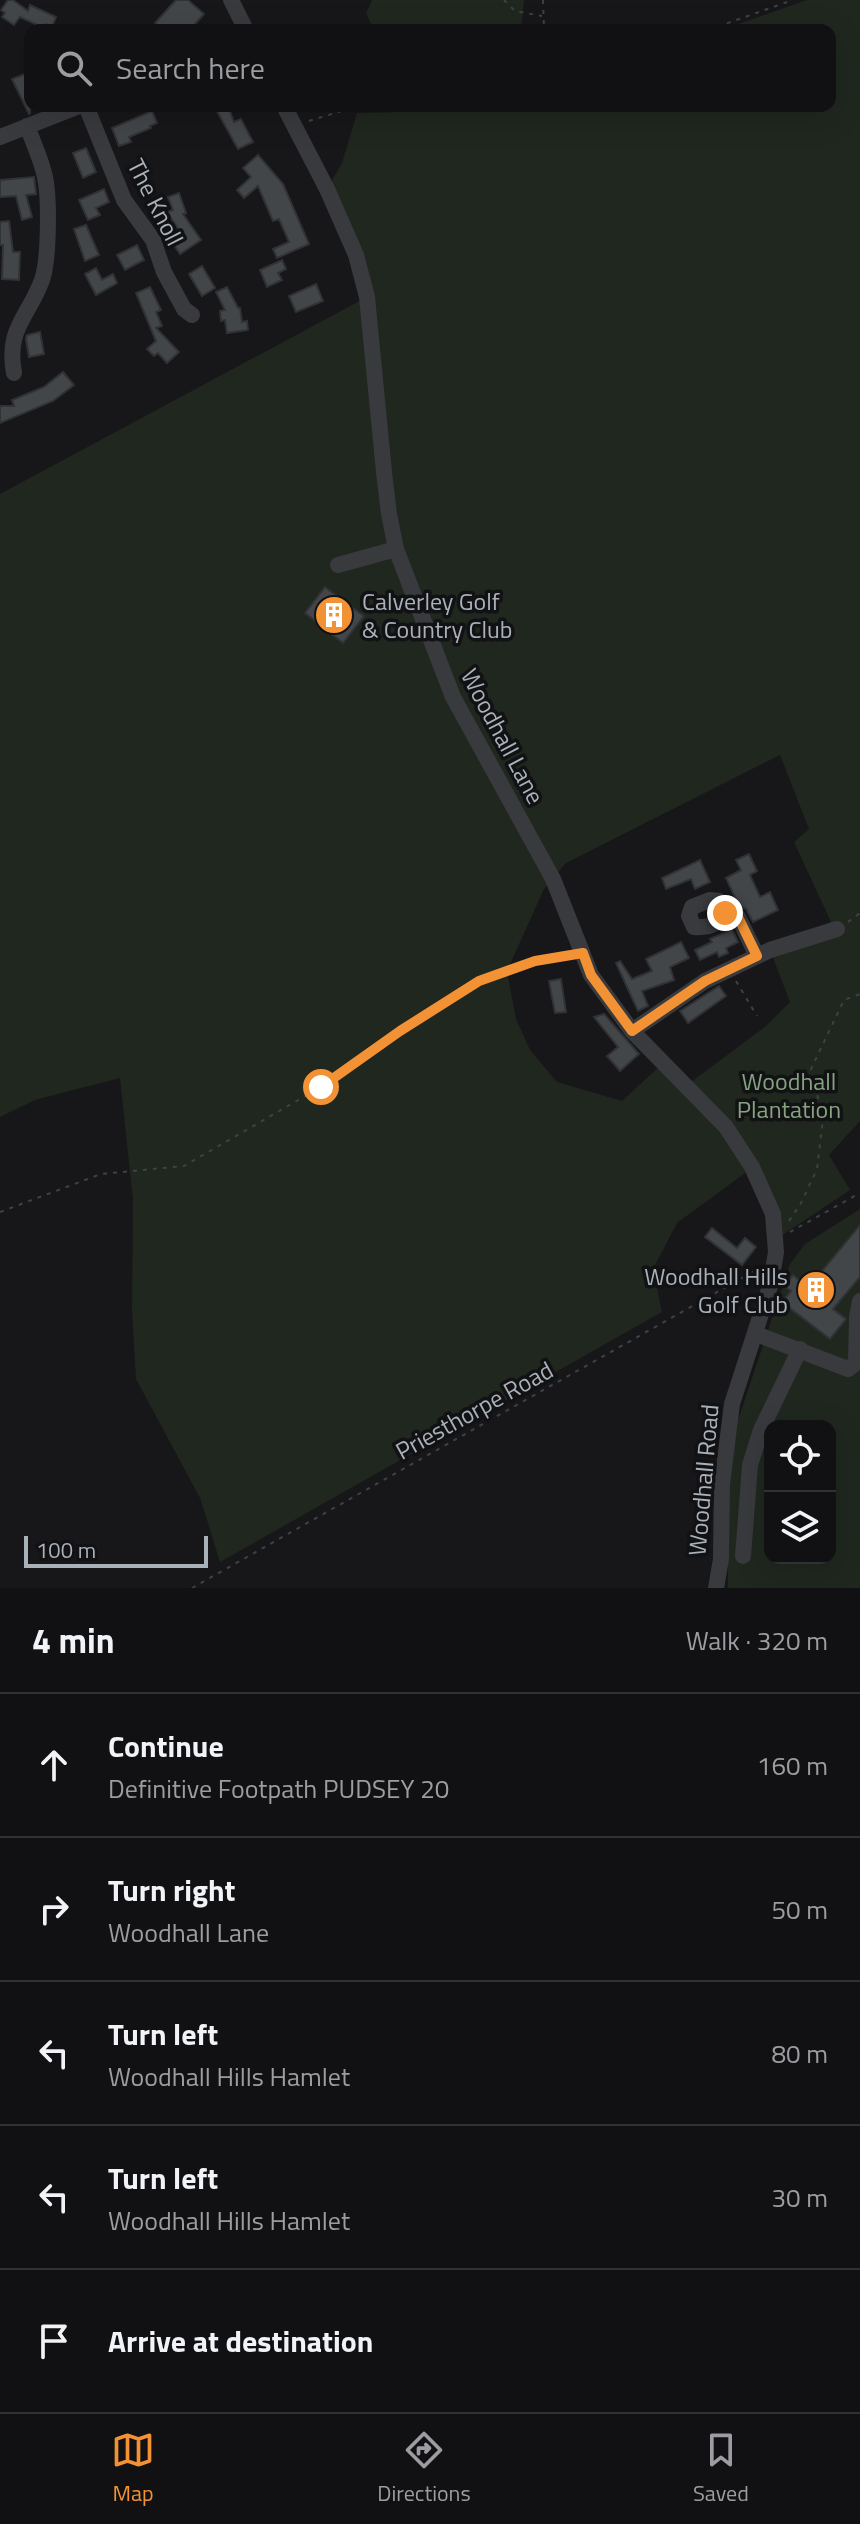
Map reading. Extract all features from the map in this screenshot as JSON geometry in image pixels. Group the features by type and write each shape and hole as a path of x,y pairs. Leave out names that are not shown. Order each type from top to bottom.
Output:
{"street":[{"path":"231,0 243,24"},
{"path":"0,137 63,112"},
{"name":"The Knoll","path":"88,112 124,200 153,240 164,272 184,309 192,315"},
{"name":"Woodhall Lane","path":"287,112 327,189 356,255 367,297 385,486 396,549 453,697 553,879 591,975 632,1031 726,1127 752,1167 768,1200 775,1228 783,1236"},
{"path":"14,373 12,342 42,279 45,264 47,191 27,126"},
{"path":"338,565 396,549"},
{"path":"725,913 738,917 757,956"},
{"path":"632,1031 705,981 729,969 770,950 837,929"},
{"name":"Woodhall Road","path":"716,1588 721,1559 722,1484 732,1404 766,1305 783,1236"},
{"path":"756,1334 843,1367 854,1366 860,1301"},
{"path":"743,1556 750,1465 761,1430 800,1349"}],"path":[{"path":"504,0 515,11 542,16"},
{"path":"543,0 543,24"},
{"path":"725,24 793,0"},
{"path":"295,126 339,112"},
{"path":"0,1212 101,1174 184,1166 321,1087 400,1031 479,981 535,961 583,953"},
{"path":"729,969 757,1016"},
{"path":"783,1236 817,1169 823,1119 811,1069 844,1000 860,994"},
{"path":"783,1236 860,1193"},
{"name":"Priesthorpe Road","path":"192,1588 729,1285 774,1263"}],"green space":[{"path":"372,0 524,0 522,24 371,24 366,13"},
{"name":"Calverley Golf & Country Club","path":"807,0 860,0 860,1121 829,1155 850,1190 775,1240 752,1168 677,1223 653,1269 662,1312 220,1562 200,1498 136,1379 132,1310 133,1200 120,1078 35,1100 0,1117 0,494 367,297 327,189 342,163 357,113 836,112 836,24 738,24","holes":["780,755 809,829 794,842 831,922 794,942 770,950 790,1002 766,1026 687,1085 663,1063 622,1101 557,1082 530,1050 516,1019 507,971 544,889 566,863"]},
{"name":"Woodhall Hills Golf Club","path":"860,1209 860,1588 728,1588 728,1496 738,1420 790,1264 805,1244"}],"building":[{"path":"8,0 13,0 28,11 30,5 56,17 53,24 35,24 20,17 14,25 2,17 5,13 1,10"},
{"path":"176,0 188,0 204,14 195,24 155,23"},
{"path":"24,74 24,104 12,79"},
{"path":"150,112 157,123 129,137 131,142 119,146 112,128"},
{"path":"217,112 230,112 234,122 241,119 253,142 238,149"},
{"path":"86,148 96,172 83,178 73,153"},
{"path":"258,155 283,184 309,244 277,258 273,249 289,242 279,219 273,221 258,186 244,198 237,190 251,177 243,168"},
{"path":"34,177 36,194 26,195 32,217 22,220 16,196 0,197 0,180"},
{"path":"104,189 109,202 96,208 100,215 88,220 79,200"},
{"path":"179,193 186,213 183,214 201,240 180,254 174,245 184,238 167,212 173,210 168,197"},
{"path":"9,221 13,252 20,252 19,280 2,279 0,222"},
{"path":"86,225 99,255 85,261 74,229"},
{"path":"137,245 144,260 125,270 117,255"},
{"path":"282,260 286,269 278,273 282,280 267,287 260,270"},
{"path":"202,266 215,288 202,296 189,274"},
{"path":"96,268 102,280 113,274 117,283 96,295 85,274"},
{"path":"316,284 323,301 296,312 289,296"},
{"path":"150,287 161,310 156,312 162,326 156,328 179,352 167,363 158,353 154,356 147,349 156,341 136,293"},
{"path":"227,287 240,308 242,322 247,321 248,330 227,333 225,320 221,321 220,311 225,310 216,292"},
{"path":"40,332 44,354 29,357 27,335"},
{"path":"63,372 74,385 53,401 0,423 0,406 14,406 12,400 44,387"},
{"name":"Calverley Golf & Country Club","path":"325,587 364,616 343,643 305,613"},
{"path":"749,854 757,871 750,875 760,897 770,892 778,910 753,922 746,909 739,906 726,878 741,870 736,860"},
{"path":"700,860 710,882 695,889 691,879 666,889 662,878"},
{"path":"732,929 738,942 726,948 728,953 719,957 717,952 700,960 695,950"},
{"path":"681,942 689,958 670,967 674,980 642,991 648,1006 638,1011 616,963 620,961 632,979 652,971 646,959"},
{"path":"561,979 566,1012 555,1013 549,981"},
{"path":"719,986 726,996 688,1023 680,1011"},
{"path":"604,1014 639,1054 620,1071 607,1056 618,1047 594,1017"},
{"name":"Woodhall Hills Golf Club","path":"860,1225 860,1277 833,1309 846,1319 830,1339 782,1302 791,1291 784,1286 793,1275 808,1288"},
{"path":"712,1228 737,1248 745,1238 756,1247 742,1265 705,1237"}],"place":[{"name":"Calverley Golf & Country Club","path":"334,615"},
{"name":"Woodhall Hills Golf Club","path":"816,1290"}],"route":[{"path":"321,1087 400,1031 479,981 535,961 583,953 591,975 632,1031 705,981 757,956 738,917 725,913"}],"park label":[{"name":"Woodhall Plantation","path":"789,1095"}]}
